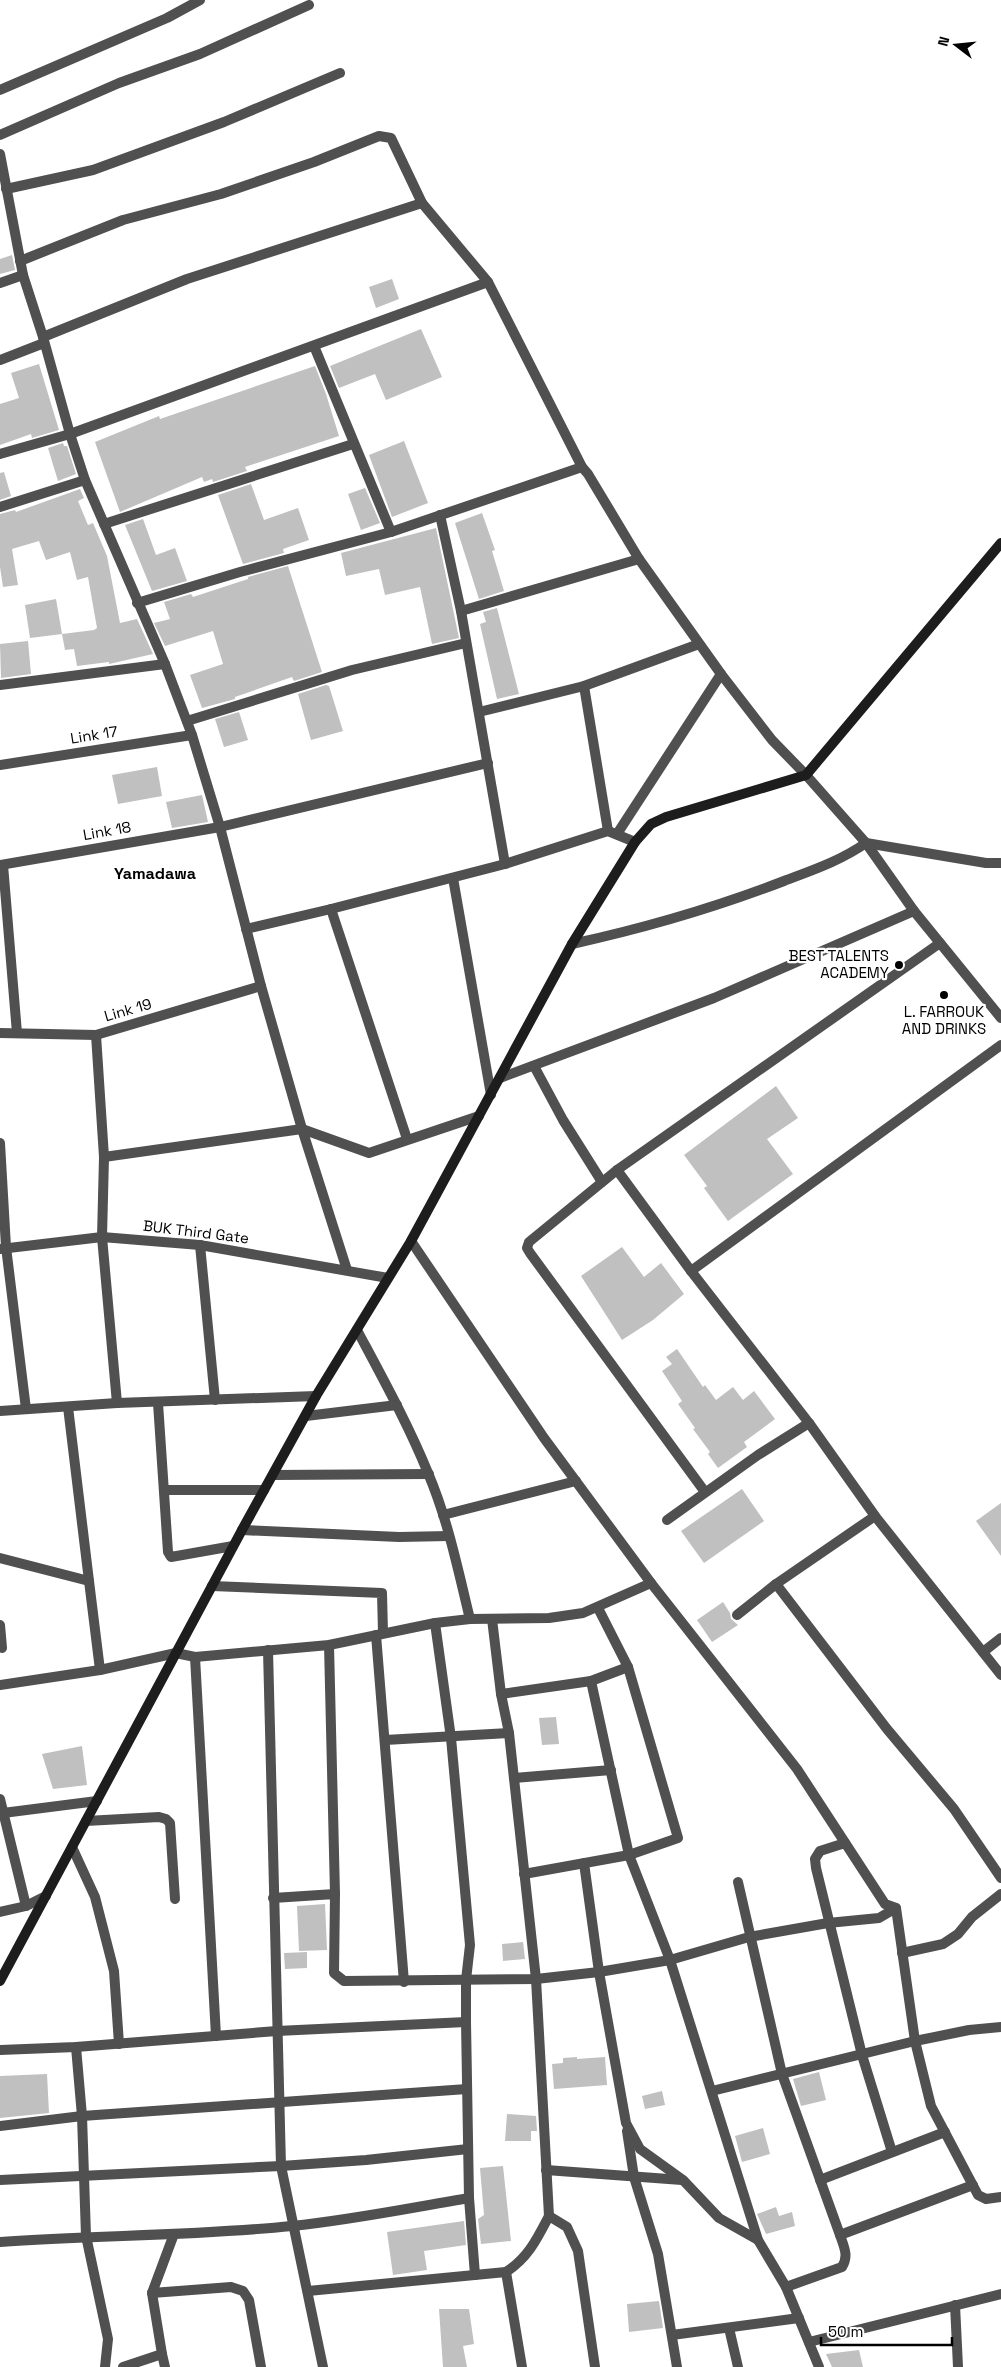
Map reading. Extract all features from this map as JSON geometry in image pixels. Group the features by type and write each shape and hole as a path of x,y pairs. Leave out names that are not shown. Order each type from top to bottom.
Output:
{"street":[{"path":"0,90 167,18 200,0"},
{"path":"0,135 119,83 200,54 309,5"},
{"path":"6,189 93,170 224,122 340,73"},
{"path":"20,261 123,220 221,194 314,162 379,136 391,138 422,203 488,282 582,467 639,559 721,674 772,740 866,842 914,911 1001,1018"},
{"path":"0,154 6,189 4,209 44,340 70,434 85,480 165,664 192,735 220,827 261,986 302,1129 347,1270"},
{"path":"0,360 187,279 422,203"},
{"path":"0,283 23,276"},
{"path":"0,454 70,434 488,282"},
{"path":"314,346 391,532"},
{"path":"104,524 353,444"},
{"path":"137,603 391,532 582,467"},
{"path":"0,507 85,480"},
{"path":"440,515 461,610 505,864"},
{"path":"1,1979 233,1546 316,1396 410,1241 572,944 634,842 651,824 666,817 806,775 1001,543"},
{"path":"461,610 639,559"},
{"path":"187,720 352,670 466,643"},
{"path":"479,712 584,686 699,644"},
{"path":"0,685 165,664"},
{"path":"246,929 453,878 613,832 721,674"},
{"path":"584,686 613,832"},
{"name":"Link 17","path":"0,765 192,735"},
{"name":"Link 18","path":"2,865 220,827 488,763"},
{"path":"613,832 634,842"},
{"path":"572,944 654,925 725,904 845,857 866,842 986,863 1001,863"},
{"path":"2,865 17,1033"},
{"path":"453,878 491,1095"},
{"path":"331,909 407,1139"},
{"path":"500,1078 714,998 914,911"},
{"path":"705,1492 527,1248 529,1242 617,1170 940,943"},
{"name":"Link 19","path":"0,1033 96,1035 261,986"},
{"path":"96,1035 104,1157 102,1237 117,1404"},
{"path":"691,1270 1001,1045"},
{"path":"534,1066 559,1112 602,1182"},
{"path":"104,1157 302,1129 369,1153 479,1116"},
{"path":"0,1143 3,1248 26,1409"},
{"path":"617,1170 691,1270 809,1423 875,1516 1001,1675"},
{"name":"BUK Third Gate","path":"3,1248 102,1237 200,1246 388,1278"},
{"path":"410,1241 538,1430 651,1583 797,1769 885,1904 896,1908"},
{"path":"200,1246 215,1400"},
{"path":"357,1330 429,1474 450,1536 470,1619"},
{"path":"0,1411 68,1406 316,1396"},
{"path":"158,1403 168,1552 171,1557 233,1546"},
{"path":"306,1416 396,1405"},
{"path":"68,1406 100,1670"},
{"path":"667,1520 705,1492 809,1423"},
{"path":"273,1475 429,1474"},
{"path":"443,1515 576,1481"},
{"path":"164,1490 264,1490"},
{"path":"737,1615 776,1584 875,1516"},
{"path":"242,1530 450,1536"},
{"path":"0,1558 89,1581"},
{"path":"0,1685 100,1670 176,1653 196,1657 329,1645 436,1623 470,1619 549,1618 583,1613 651,1583"},
{"path":"776,1584 887,1729 954,1809 1001,1878"},
{"path":"212,1586 382,1593 380,1634 385,1740 404,1982"},
{"path":"524,1874 629,1855 678,1838 628,1667 598,1608"},
{"path":"308,2291 506,2272 521,2262 549,2216 536,1979 509,1733 501,1694 492,1619"},
{"path":"436,1623 451,1738 470,1945 466,1980 468,2198 475,2275"},
{"path":"0,1625 2,1648"},
{"path":"983,1652 1001,1638"},
{"path":"329,1645 336,1894 334,1974 344,1981 404,1982 536,1979 599,1972 670,1960 749,1937 828,1923 879,1918 896,1908"},
{"path":"268,1650 281,2166 323,2367"},
{"path":"196,1657 216,2036"},
{"path":"501,1694 591,1681 628,1667"},
{"path":"591,1681 629,1855 670,1960 758,2240 786,2287 819,2367"},
{"path":"385,1740 451,1738 509,1733"},
{"path":"514,1778 611,1770"},
{"path":"0,1799 26,1906"},
{"path":"3,1812 97,1801"},
{"path":"86,1821 159,1817 166,1819 170,1823 175,1899"},
{"path":"845,1843 820,1851 815,1859 828,1923 862,2054 892,2152"},
{"path":"72,1847 95,1897 114,1971 119,2044"},
{"path":"584,1863 599,1972 634,2176 658,2254 677,2367"},
{"path":"738,1882 749,1937 782,2074 846,2252 846,2261 842,2267 786,2287"},
{"path":"273,1898 336,1894"},
{"path":"902,1953 943,1944 958,1934 972,1917 1001,1895"},
{"path":"0,1912 26,1906 46,1896"},
{"path":"896,1908 915,2041 931,2106 978,2195 986,2199 1001,2197"},
{"path":"0,2050 76,2047 277,2031 466,2022"},
{"path":"712,2091 915,2041 969,2030 1001,2027"},
{"path":"76,2047 82,2116 86,2236 108,2339 105,2367"},
{"path":"0,2126 82,2116 467,2089"},
{"path":"626,2123 640,2149 683,2180 719,2218 758,2240"},
{"path":"820,2180 945,2132"},
{"path":"0,2180 281,2166 366,2160 468,2149"},
{"path":"546,2170 683,2180"},
{"path":"840,2235 973,2185"},
{"path":"0,2242 295,2226 468,2198"},
{"path":"549,2216 566,2227 578,2251 595,2367"},
{"path":"165,2367 152,2293 174,2234"},
{"path":"506,2272 522,2367"},
{"path":"152,2293 231,2287 243,2291 249,2300 261,2367"},
{"path":"809,2342 1001,2294"},
{"path":"955,2305 958,2367"},
{"path":"672,2335 799,2318"},
{"path":"729,2328 738,2367"},
{"path":"123,2367 162,2354"}],"building":[{"path":"12,255 15,270 0,274 0,259"},
{"path":"392,279 399,299 376,308 369,287"},
{"path":"421,329 442,377 386,400 375,374 339,388 330,366"},
{"path":"39,364 59,430 32,438 31,434 0,445 0,404 19,398 11,373"},
{"path":"315,366 339,436 245,467 247,471 213,482 212,479 204,482 202,477 120,512 95,442 159,416 160,419"},
{"path":"404,441 428,503 392,517 369,455"},
{"path":"63,443 64,446 67,446 76,474 58,481 48,448"},
{"path":"4,472 11,496 0,500 0,473"},
{"path":"251,484 264,520 298,508 309,540 283,549 284,553 243,564 218,495"},
{"path":"365,488 380,523 361,530 348,494"},
{"path":"80,489 84,498 78,501 88,525 93,523 107,556 120,623 137,619 153,654 109,664 109,662 77,666 74,649 65,650 62,634 97,628 88,577 77,580 70,552 46,560 39,541 12,549 18,585 3,587 0,567 0,514 15,510 16,512"},
{"path":"482,513 495,550 492,551 504,591 479,599 455,523"},
{"path":"143,519 156,555 175,548 187,581 152,591 125,525"},
{"path":"436,528 459,638 432,644 420,587 385,595 379,569 346,576 341,553"},
{"path":"288,566 322,672 294,681 292,677 235,697 235,699 202,708 190,675 223,664 213,631 165,646 154,623 170,619 164,602 191,594 193,597 248,579 248,577"},
{"path":"56,599 62,634 30,638 25,605"},
{"path":"497,608 519,694 497,699 480,624 486,622 483,612"},
{"path":"28,641 31,674 1,678 0,644"},
{"path":"326,685 329,686 343,731 311,740 298,694"},
{"path":"239,712 248,740 224,747 215,719"},
{"path":"157,767 162,796 118,804 112,775"},
{"path":"202,795 208,822 172,828 166,802"},
{"path":"776,1086 798,1118 767,1139 793,1174 728,1221 704,1188 707,1186 684,1155"},
{"path":"622,1247 644,1277 661,1263 684,1294 653,1320 622,1340 581,1276"},
{"path":"677,1349 703,1387 705,1385 716,1400 733,1387 743,1400 754,1391 775,1419 744,1442 747,1447 718,1468 708,1454 710,1452 693,1429 695,1428 678,1404 682,1401 662,1371 672,1364 666,1357"},
{"path":"742,1489 764,1521 704,1563 681,1531"},
{"path":"1001,1503 1001,1556 976,1521"},
{"path":"723,1602 730,1613 731,1619 738,1625 712,1642 697,1620"},
{"path":"556,1717 559,1744 542,1745 539,1718"},
{"path":"82,1746 87,1785 53,1789 42,1754"},
{"path":"325,1904 327,1950 299,1951 297,1906"},
{"path":"523,1942 525,1959 503,1961 502,1944"},
{"path":"307,1952 307,1968 285,1969 284,1953"},
{"path":"577,2057 577,2059 605,2057 607,2085 554,2089 552,2064 563,2063 563,2058"},
{"path":"819,2072 826,2100 801,2106 793,2079"},
{"path":"47,2074 49,2113 0,2118 0,2076"},
{"path":"662,2091 665,2105 645,2109 642,2096"},
{"path":"507,2114 536,2116 537,2131 531,2131 531,2141 505,2141"},
{"path":"763,2128 770,2154 742,2162 735,2136"},
{"path":"503,2166 511,2241 481,2244 478,2219 484,2215 480,2168"},
{"path":"776,2207 779,2216 792,2212 795,2226 766,2234 757,2214"},
{"path":"464,2221 466,2245 424,2251 427,2270 393,2275 387,2232"},
{"path":"659,2301 663,2328 629,2332 627,2304"},
{"path":"439,2309 469,2309 474,2344 463,2346 467,2367 443,2367"},
{"path":"859,2350 863,2367 832,2367 826,2354"}],"place":[{"name":"BEST TALENTS ACADEMY","path":"899,965"},
{"name":"L. FARROUK AND DRINKS","path":"944,995"}],"district":[{"name":"Yamadawa","path":"155,873"}]}
